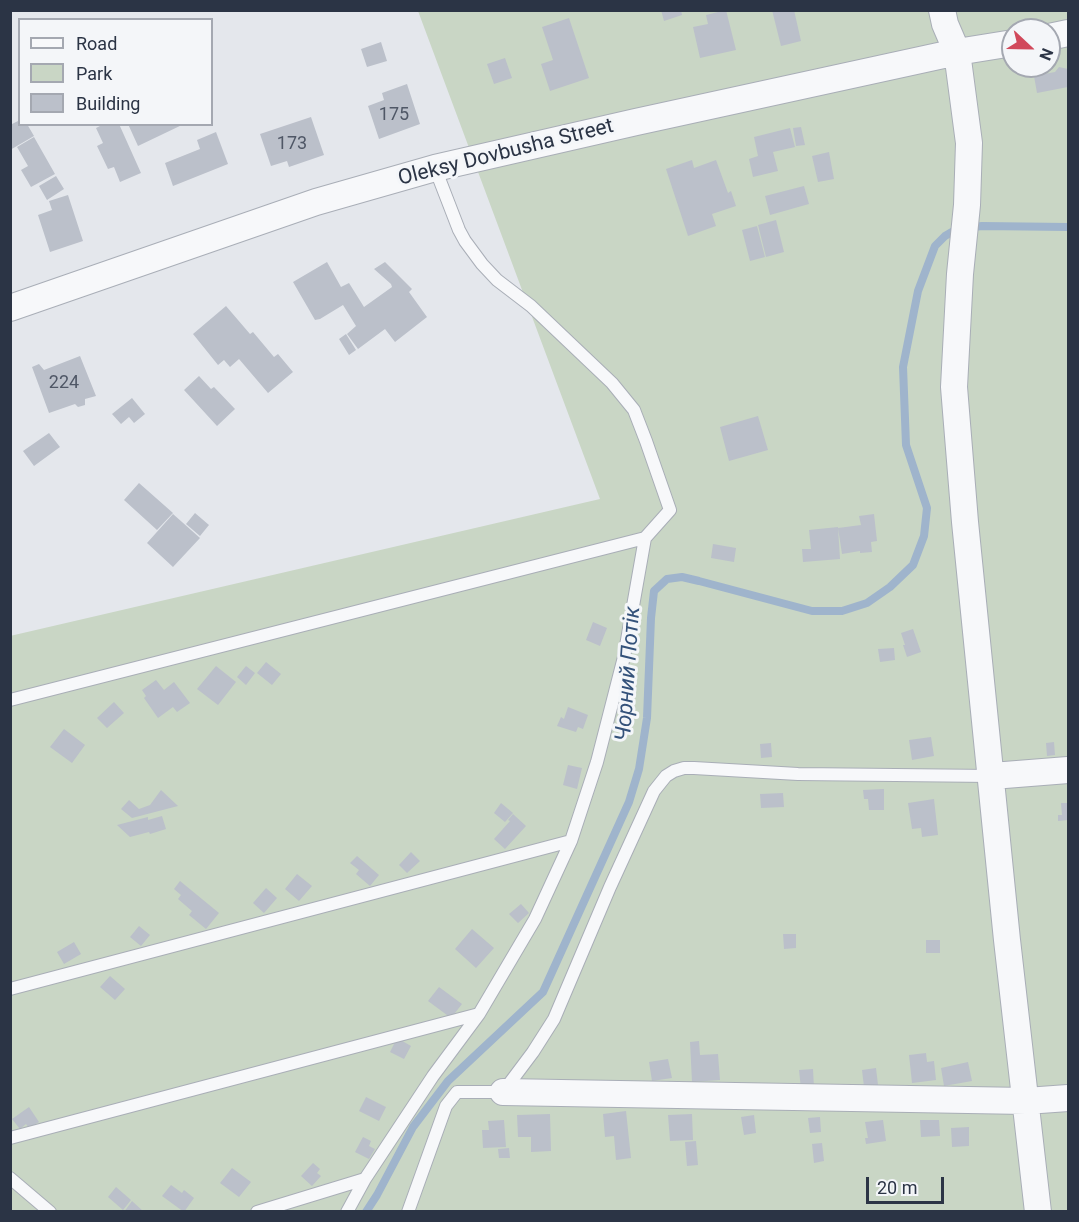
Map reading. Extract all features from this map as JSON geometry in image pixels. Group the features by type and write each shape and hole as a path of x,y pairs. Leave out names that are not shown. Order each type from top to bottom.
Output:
{"street":[{"path":"942,10 945,24 957,52 969,143 967,205 960,274 954,387 965,522 1007,940 1038,1212"},
{"name":"Oleksy Dovbusha Street","path":"10,308 316,202 435,168 957,52 1001,45"},
{"path":"992,776 1068,770"},
{"path":"503,1092 1026,1101 1068,1098"}],"lane":[{"path":"347,1212 365,1179 433,1076 479,1014 535,919 571,841 597,762 624,657 645,538 670,510 634,410 612,383 531,306 497,280 482,264 459,230 435,168"},
{"path":"10,700 645,538"},
{"path":"408,1212 446,1106 457,1092 503,1092 554,1019 654,791 666,776 684,768 694,768 798,774 992,776"},
{"path":"10,989 571,841"},
{"path":"10,1138 479,1014"},
{"path":"10,1178 50,1212"},
{"path":"257,1212 365,1179"}],"green space":[{"path":"418,11 1068,11 1068,1211 11,1211 10,636 600,499"}],"building":[{"path":"661,10 681,10 682,15 664,21"},
{"path":"726,10 736,50 700,58 693,27 708,24 706,15"},
{"path":"772,10 794,10 801,41 781,46"},
{"path":"569,18 589,78 550,91 541,64 553,60 542,27"},
{"path":"381,42 387,61 367,67 361,49"},
{"path":"505,58 512,78 494,84 487,64"},
{"path":"1061,67 1068,69 1068,87 1037,93 1034,78 1061,78"},
{"path":"407,84 420,124 379,139 368,106 384,100 382,93"},
{"path":"311,117 324,155 289,167 287,161 271,166 260,134"},
{"path":"18,121 18,126 28,126 34,136 10,150 10,125"},
{"path":"120,126 141,173 120,182 114,167 108,169 97,146 103,143 96,128"},
{"path":"129,126 180,126 138,146"},
{"path":"801,127 805,145 796,146 793,128"},
{"path":"790,128 795,147 773,152 778,171 753,177 749,159 758,156 754,137"},
{"path":"216,132 228,164 173,186 165,163 200,149 197,140"},
{"path":"34,137 55,174 31,187 21,170 28,166 17,147"},
{"path":"829,152 834,179 818,182 812,156"},
{"path":"692,160 694,168 716,160 728,193 731,191 736,206 712,214 716,226 688,236 666,169"},
{"path":"56,176 64,189 47,200 39,186"},
{"path":"804,186 809,204 770,215 765,196"},
{"path":"68,195 83,241 50,252 38,215 52,210 49,201"},
{"path":"776,220 784,252 766,257 758,225"},
{"path":"757,226 765,257 750,261 742,230"},
{"path":"327,262 341,287 349,283 364,307 392,287 374,269 385,262 412,289 409,292 427,317 395,342 385,329 358,349 347,334 356,326 343,305 315,320 293,282"},
{"path":"226,306 250,334 253,332 274,357 278,354 293,372 268,393 239,359 230,367 224,360 218,365 193,334"},
{"path":"346,334 356,350 349,355 339,339"},
{"path":"80,356 96,396 85,399 85,405 78,407 75,404 49,413 32,367 39,364 44,370"},
{"path":"199,376 211,389 214,387 235,409 217,426 184,390"},
{"path":"132,398 145,414 134,423 129,417 121,424 112,414"},
{"path":"758,416 768,450 729,461 720,427"},
{"path":"49,433 60,447 34,466 23,451"},
{"path":"139,483 173,513 157,530 124,500"},
{"path":"195,513 209,525 200,536 186,524"},
{"path":"173,514 200,538 173,567 147,543"},
{"path":"874,514 877,541 871,542 872,552 842,554 838,528 861,525 859,516"},
{"path":"838,527 840,559 803,562 802,549 811,549 809,530"},
{"path":"713,544 736,548 734,562 711,558"},
{"path":"593,622 607,628 600,646 586,640"},
{"path":"913,629 921,652 907,657 901,633"},
{"path":"894,648 895,660 880,662 878,649"},
{"path":"266,662 281,674 272,685 257,673"},
{"path":"216,666 236,682 218,705 197,689"},
{"path":"246,666 255,673 246,685 237,677"},
{"path":"156,680 164,690 174,682 190,703 177,712 173,707 158,718 144,698 146,696 142,690"},
{"path":"114,702 124,713 107,728 97,718"},
{"path":"568,707 588,715 583,729 578,727 576,732 557,726 561,717 564,719"},
{"path":"64,729 85,745 72,763 50,747"},
{"path":"931,737 934,756 912,760 909,740"},
{"path":"1054,742 1055,755 1047,756 1046,743"},
{"path":"771,743 772,757 761,758 760,744"},
{"path":"568,765 582,768 577,789 563,785"},
{"path":"884,789 884,810 869,810 868,799 864,799 863,790"},
{"path":"161,790 178,806 132,818 121,809 129,800 139,809 150,805"},
{"path":"783,793 784,807 761,808 760,794"},
{"path":"934,799 938,835 922,837 921,828 912,829 908,803"},
{"path":"501,803 513,813 505,822 494,813"},
{"path":"1061,803 1068,803 1068,820 1058,821 1058,815 1062,815"},
{"path":"513,814 526,826 505,849 494,839 510,821 508,820"},
{"path":"162,816 166,829 150,834 149,832 130,837 117,825 148,817 148,820"},
{"path":"411,852 420,861 407,873 399,865"},
{"path":"357,856 379,875 370,886 356,874 359,870 350,863"},
{"path":"297,874 312,886 299,901 285,889"},
{"path":"180,881 219,913 206,929 189,915 192,911 178,899 181,895 174,889"},
{"path":"266,888 277,898 264,913 253,903"},
{"path":"521,904 529,913 518,923 509,914"},
{"path":"139,926 150,935 141,946 130,937"},
{"path":"472,929 494,948 476,968 455,949"},
{"path":"783,934 796,934 796,948 784,949"},
{"path":"926,940 940,940 940,953 926,953"},
{"path":"74,942 81,954 64,964 57,952"},
{"path":"110,976 125,989 115,1000 100,987"},
{"path":"439,987 462,1004 451,1018 428,1001"},
{"path":"397,1038 411,1046 404,1059 390,1052"},
{"path":"699,1041 700,1055 718,1054 720,1080 692,1082 690,1042"},
{"path":"926,1053 927,1062 934,1061 936,1080 912,1083 909,1055"},
{"path":"668,1059 672,1078 652,1081 649,1062"},
{"path":"968,1062 972,1081 944,1086 941,1068"},
{"path":"876,1068 878,1085 864,1087 862,1070"},
{"path":"813,1069 814,1088 801,1089 799,1070"},
{"path":"366,1097 386,1107 379,1121 359,1111"},
{"path":"29,1107 39,1122 29,1128 26,1124 20,1129 12,1119"},
{"path":"626,1111 631,1158 616,1160 614,1136 605,1137 603,1114"},
{"path":"550,1114 551,1151 531,1152 531,1137 518,1137 517,1115"},
{"path":"692,1114 693,1140 670,1141 668,1115"},
{"path":"754,1115 756,1133 744,1135 741,1117"},
{"path":"820,1117 821,1132 810,1133 808,1118"},
{"path":"504,1120 506,1147 483,1148 482,1130 489,1130 488,1121"},
{"path":"883,1120 886,1141 866,1144 865,1138 868,1138 865,1122"},
{"path":"920,1120 939,1120 940,1136 921,1137"},
{"path":"969,1127 969,1146 952,1147 951,1128"},
{"path":"363,1137 371,1141 369,1146 375,1149 369,1159 355,1152"},
{"path":"696,1141 698,1165 687,1166 685,1142"},
{"path":"822,1143 824,1161 814,1163 812,1144"},
{"path":"509,1148 510,1158 499,1158 498,1149"},
{"path":"313,1163 320,1169 317,1173 321,1176 312,1186 301,1176"},
{"path":"232,1168 251,1182 239,1197 220,1183"},
{"path":"171,1185 182,1193 184,1190 194,1198 184,1212 162,1196"},
{"path":"116,1187 131,1200 123,1210 108,1197"},
{"path":"132,1201 144,1212 124,1212"}],"waterway":[{"name":"Чорний Потік","path":"366,1212 413,1127 448,1081 543,992 629,802 639,769 647,718 654,591 667,579 682,577 812,611 842,611 867,603 890,587 913,565 924,536 927,508 906,445 903,367 918,291 935,246 957,229 982,226 1068,227"}]}
